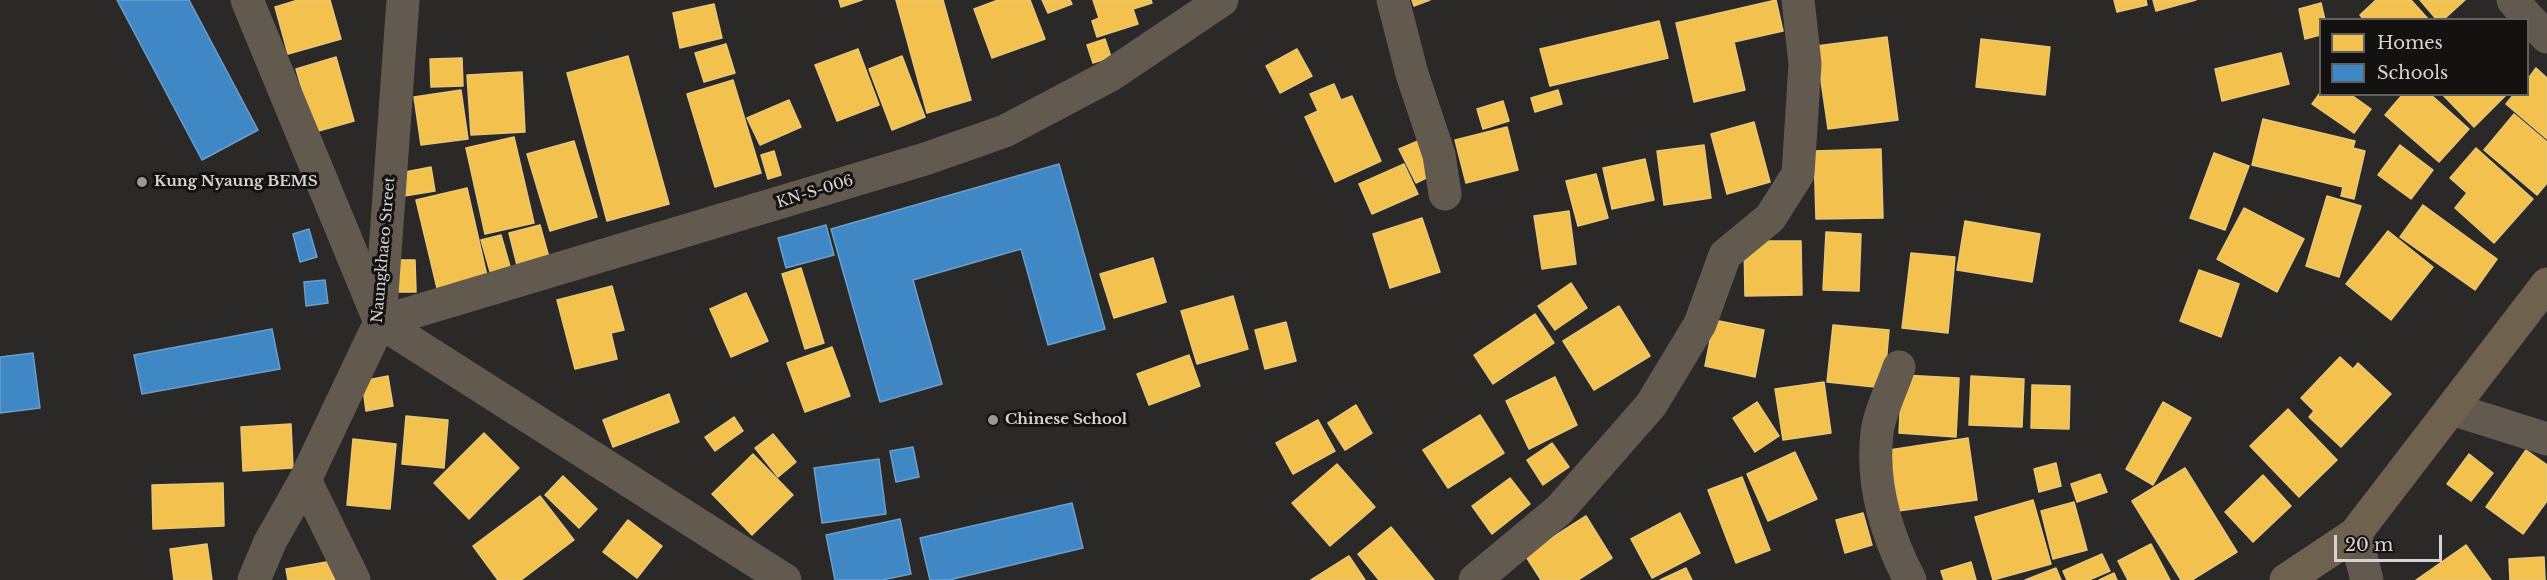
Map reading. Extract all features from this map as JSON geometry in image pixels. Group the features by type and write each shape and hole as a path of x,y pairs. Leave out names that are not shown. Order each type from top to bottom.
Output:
{"highway":[{"path":"2286,580 2355,534 2547,284"}],"street":[{"path":"247,0 380,322 785,580"},
{"name":"Naungkhaeo Street","path":"254,580 270,542 304,480 380,322 403,0"},
{"name":"KN-S-006","path":"380,322 914,162 1005,131 1109,76 1222,0"},
{"path":"1393,0 1412,74 1439,155 1445,194"},
{"path":"1475,580 1559,510 1651,405 1700,324 1725,255 1770,218 1798,174 1805,64 1798,0"},
{"path":"2513,0 2528,18"},
{"path":"2529,19 2547,37"},
{"path":"1899,367 1877,431 1877,488 1894,549 1910,580"},
{"path":"2452,409 2547,439"},
{"path":"304,480 354,580"},
{"path":"2355,534 2367,580"}],"building: Homes":[{"path":"298,0 330,0 341,39 288,54 275,7"},
{"path":"839,0 862,0 841,7"},
{"path":"896,0 943,0 971,100 927,113"},
{"path":"998,0 1030,0 1045,39 992,58 974,9"},
{"path":"1042,0 1070,0 1072,4 1048,13"},
{"path":"1093,0 1151,0 1152,3 1133,9 1138,24 1097,37 1092,21 1099,18"},
{"path":"1412,0 1430,0 1414,6"},
{"path":"1776,0 1783,31 1734,42 1745,90 1694,102 1676,23"},
{"path":"2114,0 2146,0 2147,5 2117,12"},
{"path":"2153,0 2196,0 2156,11"},
{"path":"2376,0 2411,0 2427,18 2362,18 2360,15"},
{"path":"2420,0 2465,0 2445,18 2435,18"},
{"path":"2321,3 2325,18 2319,18 2319,35 2305,39 2299,9"},
{"path":"714,4 722,38 680,48 673,13"},
{"path":"1659,21 1668,58 1550,86 1540,49"},
{"path":"1887,37 1898,120 1828,129 1816,46"},
{"path":"1105,39 1111,57 1093,63 1087,45"},
{"path":"1981,39 2050,47 2045,95 1976,87"},
{"path":"726,44 735,73 704,82 695,53"},
{"path":"858,49 879,105 837,121 815,65"},
{"path":"1297,49 1312,76 1280,93 1266,66"},
{"path":"2281,53 2289,84 2222,101 2215,69"},
{"path":"628,56 669,204 607,221 567,73"},
{"path":"902,56 925,117 892,130 869,69"},
{"path":"336,57 354,121 315,132 296,69"},
{"path":"462,58 463,86 431,87 430,59"},
{"path":"2536,68 2547,78 2547,139 2506,104 2512,96 2529,96 2529,78"},
{"path":"522,72 525,132 471,135 467,75"},
{"path":"733,80 761,173 715,187 687,94"},
{"path":"1334,84 1341,100 1352,96 1381,161 1335,182 1305,117 1318,111 1310,94"},
{"path":"461,90 468,139 421,145 414,97"},
{"path":"1558,90 1562,104 1535,112 1531,98"},
{"path":"2319,94 2353,96 2371,109 2354,133 2312,104"},
{"path":"2401,96 2432,96 2469,129 2439,162 2385,115"},
{"path":"2444,96 2505,96 2474,127"},
{"path":"789,100 801,127 760,145 747,118"},
{"path":"1503,101 1509,121 1483,129 1477,109"},
{"path":"2514,114 2547,142 2547,183 2537,195 2484,150"},
{"path":"2263,119 2355,141 2353,148 2365,151 2354,199 2341,196 2343,187 2252,165"},
{"path":"1754,122 1770,182 1727,194 1711,134"},
{"path":"1507,127 1518,170 1466,183 1455,140"},
{"path":"514,137 534,223 485,234 466,148"},
{"path":"574,141 597,217 550,231 527,154"},
{"path":"1418,141 1434,174 1416,183 1399,149"},
{"path":"1704,145 1711,198 1664,205 1657,151"},
{"path":"2400,145 2433,170 2411,199 2378,175"},
{"path":"2476,148 2533,199 2494,243 2455,208 2467,193 2450,178"},
{"path":"1881,149 1883,218 1816,219 1814,151"},
{"path":"774,151 781,175 768,179 761,155"},
{"path":"2214,153 2249,166 2225,230 2190,218"},
{"path":"1645,159 1654,200 1612,209 1603,168"},
{"path":"1404,164 1418,194 1372,214 1359,184"},
{"path":"431,167 435,191 404,196 400,173"},
{"path":"1596,174 1608,218 1578,226 1566,181"},
{"path":"467,188 487,276 437,288 416,200"},
{"path":"2327,196 2361,206 2339,277 2306,266"},
{"path":"2423,205 2497,259 2475,290 2400,237"},
{"path":"2244,208 2304,239 2277,292 2217,259"},
{"path":"1569,211 1576,264 1542,269 1534,216"},
{"path":"1422,218 1440,272 1390,288 1373,234"},
{"path":"1965,221 2040,234 2032,282 1957,270"},
{"path":"540,225 550,261 518,269 509,233"},
{"path":"2388,231 2433,267 2391,320 2346,284"},
{"path":"1826,232 1861,234 1859,291 1823,290"},
{"path":"501,235 513,277 493,282 481,240"},
{"path":"1744,241 1801,241 1802,295 1745,296"},
{"path":"1911,253 1955,257 1948,333 1902,328"},
{"path":"1153,258 1166,302 1114,318 1100,274"},
{"path":"389,260 415,260 416,292 390,292"},
{"path":"801,268 824,343 805,349 782,274"},
{"path":"2199,270 2239,284 2221,337 2180,321"},
{"path":"1571,283 1587,308 1555,330 1538,306"},
{"path":"612,286 624,330 611,333 617,359 575,369 557,300"},
{"path":"746,293 768,341 731,357 710,309"},
{"path":"1233,296 1248,349 1197,364 1181,311"},
{"path":"1619,306 1650,356 1594,390 1563,341"},
{"path":"1535,314 1554,343 1493,384 1474,355"},
{"path":"1714,320 1764,330 1755,377 1705,366"},
{"path":"1286,322 1296,361 1265,369 1255,330"},
{"path":"1833,325 1889,330 1884,388 1827,382"},
{"path":"832,347 850,396 805,412 787,363"},
{"path":"1189,355 1200,386 1149,405 1137,374"},
{"path":"2340,357 2353,369 2358,363 2391,394 2341,447 2309,417 2314,411 2301,398"},
{"path":"1902,375 1959,378 1956,437 1899,433"},
{"path":"388,376 393,406 366,411 362,381"},
{"path":"1971,376 2024,379 2022,427 1969,425"},
{"path":"1555,377 1577,425 1529,449 1506,401"},
{"path":"1824,382 1831,433 1783,440 1775,389"},
{"path":"2032,385 2070,386 2069,429 2031,428"},
{"path":"669,394 679,422 613,447 603,420"},
{"path":"1757,402 1779,436 1755,452 1733,418"},
{"path":"2163,402 2191,418 2153,485 2126,469"},
{"path":"1356,405 1372,433 1345,450 1328,423"},
{"path":"2288,409 2337,460 2299,497 2250,446"},
{"path":"1480,415 1504,453 1448,488 1423,450"},
{"path":"406,416 448,420 444,468 402,464"},
{"path":"734,417 743,431 715,451 705,437"},
{"path":"1318,420 1335,451 1293,474 1276,443"},
{"path":"291,424 293,468 243,471 241,427"},
{"path":"484,433 519,468 469,519 434,483"},
{"path":"773,434 796,462 778,477 755,448"},
{"path":"1968,438 1977,500 1898,511 1889,450"},
{"path":"353,439 396,444 390,509 347,505"},
{"path":"1552,443 1569,467 1543,485 1527,460"},
{"path":"2526,450 2547,465 2547,501 2523,534 2486,507"},
{"path":"1795,452 1817,499 1768,521 1747,474"},
{"path":"753,454 793,495 752,535 712,494"},
{"path":"2469,454 2493,473 2471,501 2447,484"},
{"path":"2056,463 2061,486 2039,492 2034,469"},
{"path":"1337,464 1375,507 1330,546 1292,503"},
{"path":"2185,468 2237,552 2192,580 2181,580 2132,501"},
{"path":"2100,474 2107,492 2077,502 2071,484"},
{"path":"2263,475 2291,506 2253,542 2225,512"},
{"path":"563,476 597,509 579,528 545,495"},
{"path":"1742,477 1770,550 1736,563 1708,490"},
{"path":"1510,478 1530,504 1492,534 1472,506"},
{"path":"223,483 224,526 153,529 152,485"},
{"path":"540,496 574,540 521,580 498,580 473,546"},
{"path":"2033,500 2051,564 1993,580 1975,517"},
{"path":"2074,502 2087,550 2053,559 2041,511"},
{"path":"1680,513 1700,553 1652,578 1631,539"},
{"path":"1863,513 1872,545 1845,553 1836,520"},
{"path":"1586,516 1612,558 1578,580 1541,580 1525,555"},
{"path":"628,520 662,546 637,578 603,552"},
{"path":"1391,527 1434,580 1379,580 1358,554"},
{"path":"207,544 212,580 174,580 170,549"},
{"path":"2151,544 2170,580 2128,580 2118,561"},
{"path":"2466,545 2491,580 2416,580"},
{"path":"2102,554 2110,571 2089,580 2067,580 2063,571"},
{"path":"1349,556 1365,580 1311,580"},
{"path":"2544,557 2545,580 2510,580 2509,559"},
{"path":"332,561 335,580 288,580 286,569"},
{"path":"1971,562 1976,580 1944,580 1941,571"},
{"path":"1686,568 1692,580 1660,580"},
{"path":"2056,568 2061,580 2025,580"},
{"path":"2114,573 2117,580 2099,580"}],"building: Schools":[{"path":"117,0 189,0 258,130 202,160"},
{"path":"1059,164 1105,329 1048,345 1021,249 913,280 942,384 880,402 831,229"},
{"path":"826,225 834,255 786,268 778,238"},
{"path":"309,229 317,257 300,262 293,234"},
{"path":"325,280 328,303 306,306 304,282"},
{"path":"272,329 280,369 142,394 134,355"},
{"path":"33,353 40,408 0,413 0,357"},
{"path":"913,447 919,477 896,482 890,451"},
{"path":"879,459 886,514 822,523 814,468"},
{"path":"1072,503 1083,548 949,580 930,580 920,538"},
{"path":"900,519 911,574 882,580 835,580 826,535"}],"place":[{"name":"Kung Nyaung BEMS","path":"142,182"},
{"name":"Chinese School","path":"993,420"}]}
